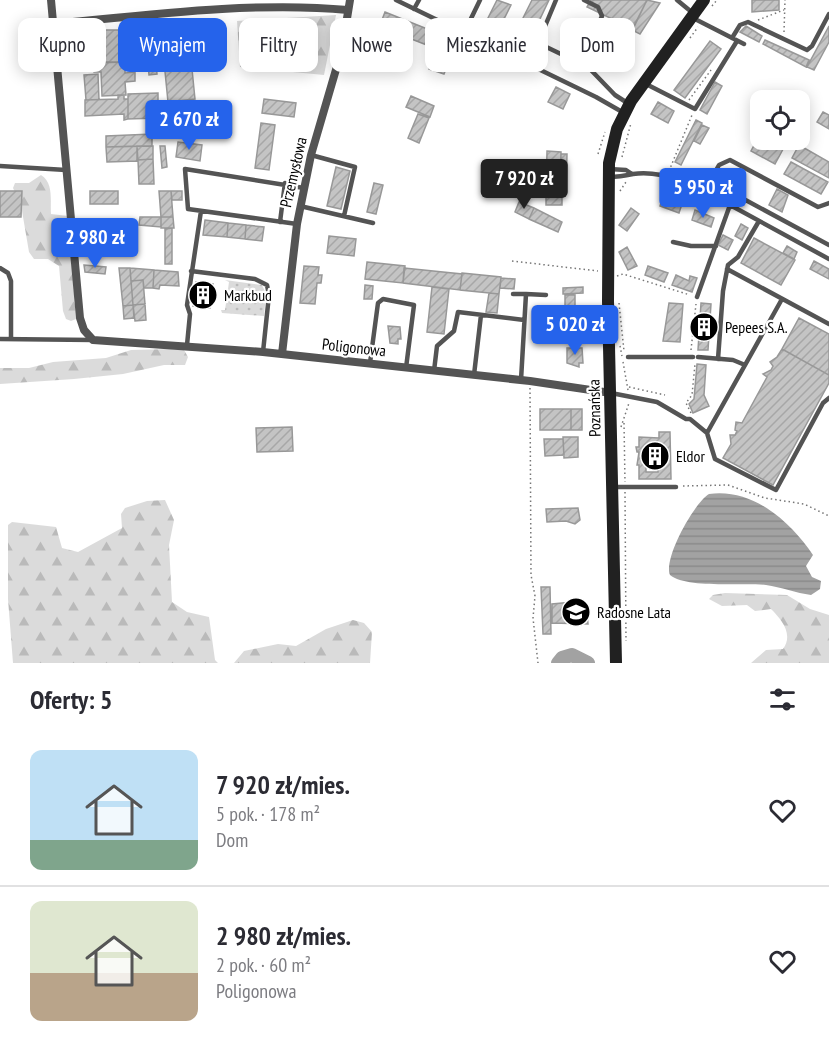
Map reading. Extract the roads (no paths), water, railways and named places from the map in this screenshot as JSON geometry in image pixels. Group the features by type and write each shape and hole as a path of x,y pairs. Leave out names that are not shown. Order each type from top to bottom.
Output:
{"main road":[{"name":"Poznańska","path":"616,660 619,487 611,393 612,274 608,173 615,135 644,82 708,4"}],"street":[{"path":"51,0 53,18"},
{"name":"Przemysłowa","path":"282,354 300,206 311,155 342,49 350,0"},
{"path":"106,20 313,6 348,10"},
{"path":"58,72 80,318 84,330 93,340"},
{"name":"Poligonowa","path":"93,340 263,351 611,393"}],"lane":[{"path":"396,0 433,18"},
{"path":"414,9 418,0"},
{"path":"471,18 480,0"},
{"path":"556,0 538,43 560,53"},
{"path":"584,0 598,7 601,18"},
{"path":"677,0 695,18 744,44"},
{"path":"644,82 695,109 742,24 753,24 802,49 810,49 829,14"},
{"path":"544,72 628,113"},
{"path":"591,72 615,95 628,113"},
{"path":"311,155 355,167 344,216"},
{"path":"705,190 719,165 730,160 818,207 829,203"},
{"path":"0,166 66,170"},
{"path":"297,224 188,209 185,169 285,183 304,188"},
{"path":"608,173 626,177 632,174 667,176 705,190 829,259"},
{"path":"280,222 285,183"},
{"path":"697,297 729,202 740,197 829,246"},
{"path":"300,206 372,223"},
{"path":"187,345 190,314 187,305 201,211"},
{"path":"718,359 727,269 732,260 738,257 759,221"},
{"path":"673,242 691,246 716,246"},
{"path":"0,268 8,273 11,280 11,339"},
{"path":"727,269 829,324"},
{"path":"191,271 255,279 267,285 269,295 263,351"},
{"path":"513,294 546,295"},
{"path":"526,294 524,320 526,381"},
{"path":"370,364 378,303 383,299 414,305 406,368"},
{"path":"707,433 782,299"},
{"path":"434,371 437,346 454,331 458,312 524,320"},
{"path":"474,375 481,315"},
{"name":"Poligonowa","path":"0,339 93,340"},
{"path":"626,357 695,357 745,365"},
{"path":"611,393 657,402 707,433 715,459 776,490 823,403 829,398"},
{"path":"619,487 676,487"}],"waterway":[{"path":"558,663 562,658 572,655 588,663"}],"place":[{"name":"Markbud","path":"203,295"},
{"name":"Pepees S.A.","path":"704,327"},
{"name":"Eldor","path":"655,456"},
{"name":"Radosne Lata","path":"576,612"}]}
